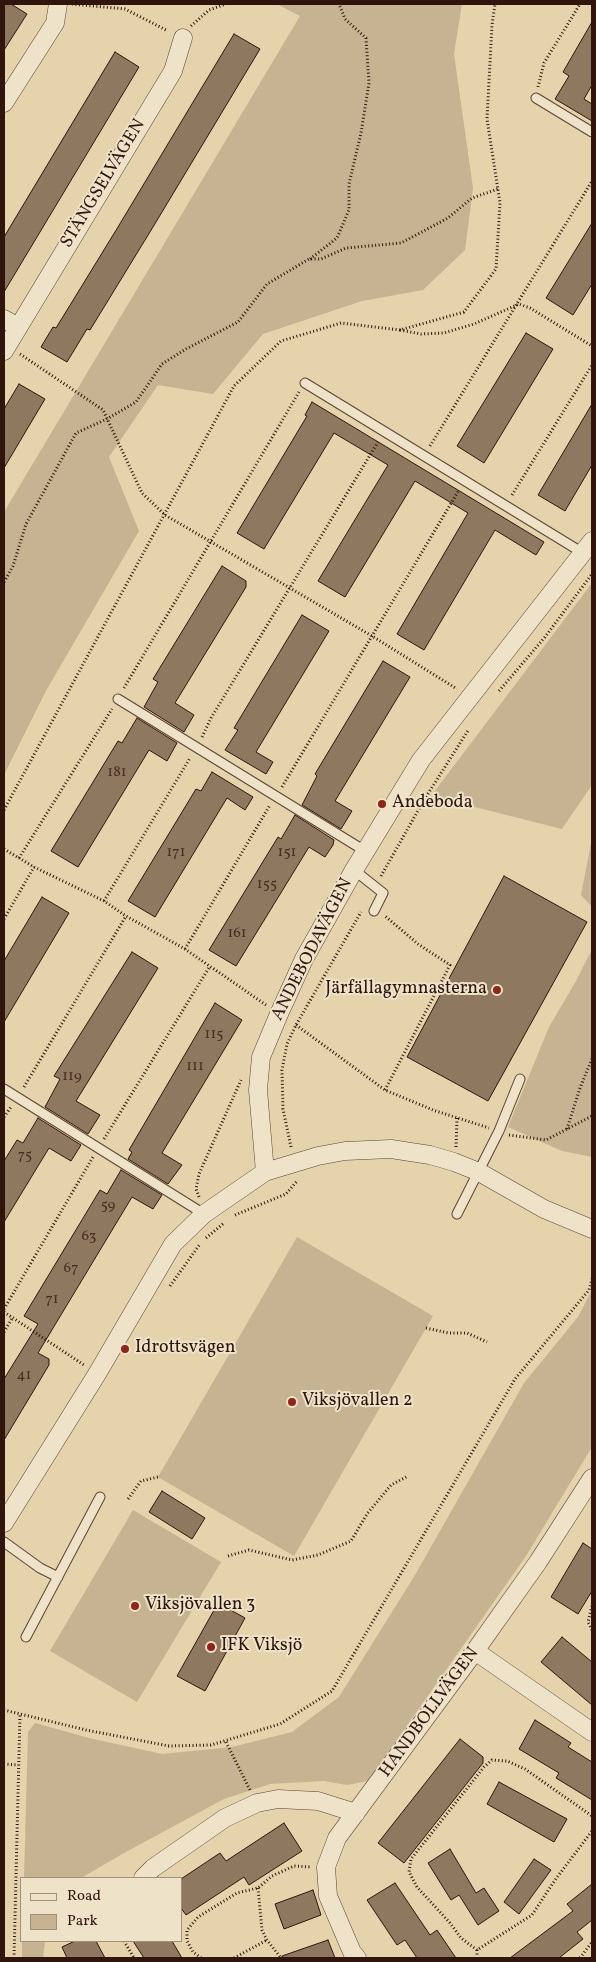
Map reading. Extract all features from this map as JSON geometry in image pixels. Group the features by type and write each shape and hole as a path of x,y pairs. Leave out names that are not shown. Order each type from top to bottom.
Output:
{"street":[{"path":"4,103 55,23 58,4"},
{"name":"STÄNGSELVÄGEN","path":"6,348 11,323 173,71 182,38"},
{"name":"ANDEBODAVÄGEN","path":"265,1172 258,1090 261,1057 304,959 365,851 420,760 588,547"},
{"path":"4,1523 97,1374 172,1244 204,1214 265,1172 345,1151 390,1149 454,1162 479,1172 544,1208 592,1229"},
{"name":"HANDBOLLVÄGEN","path":"357,1958 352,1952 328,1896 326,1867 337,1838 476,1651 538,1562 592,1478"},
{"path":"476,1651 592,1732"},
{"path":"145,1877 153,1868 225,1818 257,1804 278,1800 318,1801 356,1813"}],"lane":[{"path":"536,98 592,132"},
{"path":"305,383 464,480 588,547"},
{"path":"118,699 365,851"},
{"path":"354,870 383,893 375,910"},
{"path":"457,1214 499,1132 520,1079"},
{"path":"4,1089 204,1214"},
{"path":"26,1637 100,1497"},
{"path":"4,1542 40,1568 58,1577"}],"path":[{"path":"71,4 125,9 182,38 194,22 209,10 226,4"},
{"path":"4,582 13,566 26,524 76,433 107,419 136,402 162,364 186,349 238,322 267,284 309,259 337,238 349,210 349,184 370,83 366,38 345,19 339,4"},
{"path":"400,330 464,312 496,269 500,203 487,119 492,25 495,4"},
{"path":"536,98 544,63 580,4"},
{"path":"425,456 592,181"},
{"path":"309,259 321,259 346,248 401,243 448,218 472,198 498,189"},
{"path":"4,810 234,386 281,341 341,323 421,334 444,333 474,324 519,304 530,308 592,346"},
{"path":"6,348 103,410 142,493 165,515 470,695"},
{"path":"512,495 592,365"},
{"path":"20,858 118,699 305,383"},
{"path":"104,901 196,748 211,718 384,431"},
{"path":"185,949 464,480"},
{"path":"497,693 544,638 592,574"},
{"path":"376,887 424,800 471,726"},
{"path":"4,919 34,867"},
{"path":"167,1291 182,1266 201,1242 231,1217 286,1194 299,1179 283,1109 282,1070 287,1044 300,1016 366,903 391,920 418,944 450,965 385,1090"},
{"path":"18,1097 126,916"},
{"path":"97,1374 4,1310 115,1120 210,966"},
{"path":"567,1129 580,1088 592,1059"},
{"path":"204,1214 196,1189 200,1174 243,1076"},
{"path":"4,1710 86,1730 168,1746 211,1745 280,1724 332,1691 515,1379 589,1290 592,1279"},
{"path":"4,1332 13,1317"},
{"path":"426,1328 467,1333 486,1342"},
{"path":"228,1556 249,1550 292,1560 318,1555 351,1541 367,1514 391,1485 408,1476"},
{"path":"128,1499 141,1480 158,1477"},
{"path":"592,1606 588,1622 592,1630"},
{"path":"14,1958 20,1714"},
{"path":"226,1742 257,1804"},
{"path":"477,1950 461,1938 417,1887 409,1872 411,1859 484,1767 492,1760 506,1761 525,1769 592,1816"},
{"path":"4,1764 18,1765"},
{"path":"477,1950 532,1915 555,1880 592,1831"},
{"path":"200,1958 193,1952 187,1941 187,1930 198,1917 237,1893 258,1888 272,1876 294,1866 326,1867"},
{"path":"258,1888 262,1930 281,1958"},
{"path":"234,1958 267,1940"},
{"path":"125,1942 134,1958"},
{"path":"580,1958 592,1942"},
{"path":"477,1950 477,1958"}],"green space":[{"path":"277,4 462,4 454,54 473,188 465,250 423,290 362,301 263,334 213,394 158,385 109,457 139,531 47,689 4,775 4,512 300,16"},
{"path":"592,583 592,785 562,829 431,796"},
{"path":"592,838 592,907 581,895"},
{"path":"592,949 592,1157 562,1151 508,1127 549,1027"},
{"name":"Viksjövallen 2","path":"297,1237 433,1316 294,1556 158,1477"},
{"path":"592,1290 592,1447 526,1556 368,1781 347,1785 324,1781 270,1784 224,1799 83,1877 24,1877 28,1732 35,1723 89,1738 162,1754 232,1747 292,1732 339,1697 415,1575 524,1383 578,1317"},
{"name":"Viksjövallen 3","path":"133,1510 221,1562 137,1702 50,1651"},
{"path":"22,1942 45,1942 43,1958 22,1958"}],"building":[{"path":"4,4 11,4 27,14 4,50"},
{"path":"592,22 592,85 584,99 592,104 592,121 555,99 569,76 563,72"},
{"path":"234,34 260,49 90,330 87,329 67,362 41,347 53,327 56,328"},
{"path":"115,52 139,67 4,292 4,237"},
{"path":"592,223 592,284 573,315 546,298"},
{"path":"526,333 553,349 484,463 457,446"},
{"path":"19,384 45,399 4,468 4,409"},
{"path":"312,402 544,542 536,555 495,530 424,650 397,634 468,513 415,481 345,597 318,581 388,465 334,433 264,549 237,533 307,416 305,415"},
{"path":"592,404 592,465 565,511 538,495"},
{"path":"222,566 246,581 246,587 175,703 194,715 184,732 144,707 158,682 153,679"},
{"path":"302,615 329,631 256,752 273,762 266,774 225,750 238,730 234,728"},
{"path":"383,661 410,677 335,801 352,811 341,829 302,805 317,776 315,774"},
{"path":"137,718 177,743 167,761 149,750 78,867 51,851 118,741 122,743"},
{"path":"212,772 253,797 245,810 227,798 155,917 128,901 196,789 201,791"},
{"path":"295,815 334,840 333,845 325,857 309,847 236,966 209,950 278,837 281,839"},
{"name":"Järfällagymnasterna","path":"504,876 587,922 488,1101 407,1057"},
{"path":"42,897 69,913 4,1022 4,961"},
{"path":"132,952 158,968 76,1101 100,1115 88,1134 45,1107 60,1079 54,1076"},
{"path":"215,1003 242,1020 162,1153 182,1165 168,1184 128,1159 132,1152 129,1150"},
{"path":"38,1118 81,1145 71,1161 49,1148 4,1222 4,1161 17,1140 23,1143"},
{"path":"121,1170 162,1195 153,1209 132,1197 38,1353 49,1359 49,1365 4,1440 4,1379 38,1324 24,1316 100,1190 107,1194"},
{"path":"162,1491 205,1518 192,1539 149,1512"},
{"path":"583,1543 592,1549 592,1591 578,1614 551,1597"},
{"name":"IFK Viksjö","path":"218,1603 245,1618 205,1691 177,1676"},
{"path":"562,1637 592,1662 592,1705 541,1662"},
{"path":"535,1720 571,1743 568,1747 592,1762 592,1800 556,1778 559,1773 519,1749"},
{"path":"460,1739 483,1757 483,1763 404,1863 378,1843"},
{"path":"499,1782 567,1819 554,1842 487,1804"},
{"path":"284,1823 302,1851 249,1885 244,1877 186,1915 182,1909 182,1878 220,1853 226,1861"},
{"path":"450,1849 476,1893 484,1888 499,1911 478,1925 459,1895 451,1900 428,1863"},
{"path":"534,1859 551,1870 519,1914 504,1902"},
{"path":"395,1883 430,1935 437,1930 456,1958 417,1958 405,1940 397,1945 367,1900"},
{"path":"592,1884 592,1920 577,1932 583,1939 559,1958 510,1958 573,1911 567,1904"},
{"path":"313,1890 321,1915 284,1929 275,1904"},
{"path":"328,1940 335,1958 282,1958 282,1956"},
{"path":"73,1942 97,1942 105,1958 67,1958 62,1947"},
{"path":"134,1942 173,1942 182,1958 144,1958"}],"place":[{"name":"Andeboda","path":"382,804"},
{"name":"Järfällagymnasterna","path":"497,990"},
{"name":"Idrottsvägen","path":"125,1349"},
{"name":"Viksjövallen 2","path":"292,1402"},
{"name":"Viksjövallen 3","path":"135,1606"},
{"name":"IFK Viksjö","path":"211,1647"}]}
